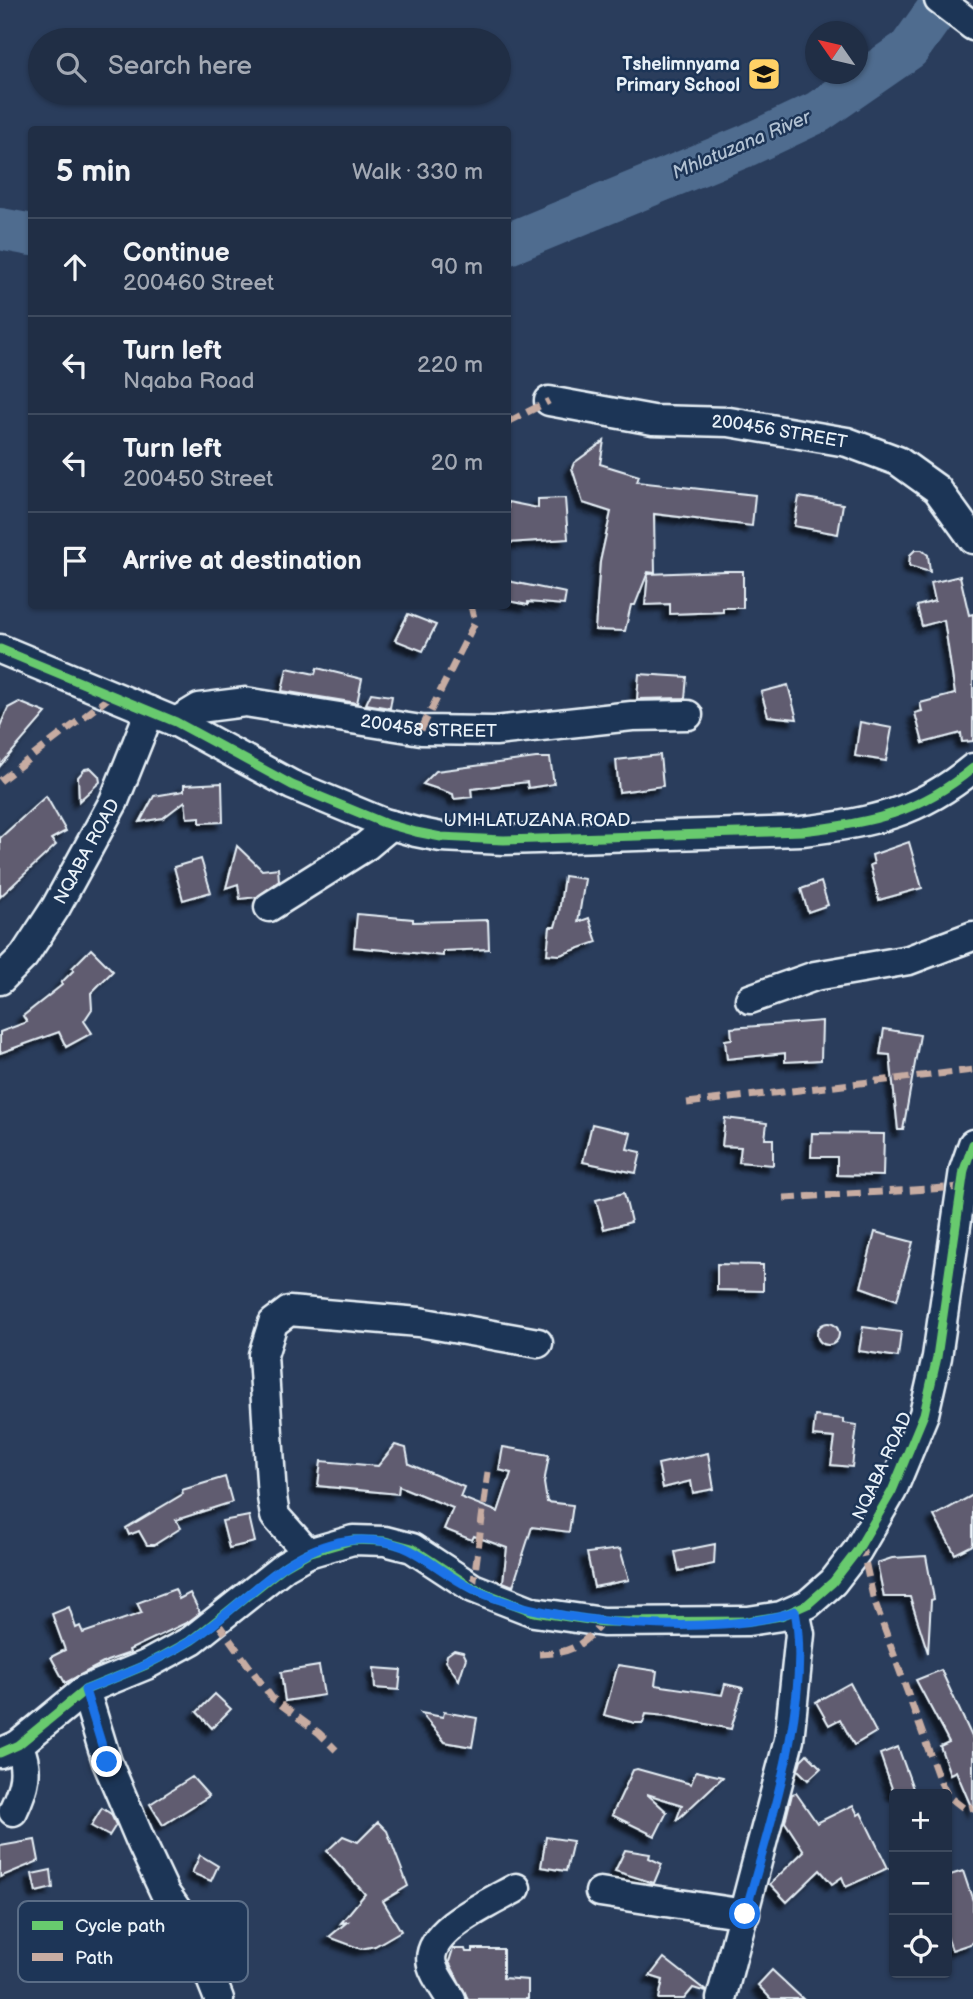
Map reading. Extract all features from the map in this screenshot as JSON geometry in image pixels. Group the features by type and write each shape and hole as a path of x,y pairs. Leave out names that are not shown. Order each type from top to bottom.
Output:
{"street":[{"path":"939,0 970,24"},
{"name":"200456 STREET","path":"549,401 653,420 729,422 847,442 898,461 937,489 973,539"},
{"name":"UMHLATUZANA ROAD","path":"0,649 176,722 292,785 391,825 441,837 504,840 802,831 869,822 900,813 945,791 973,768"},
{"name":"200458 STREET","path":"176,722 199,708 245,702 421,730 495,731 632,716 688,715"},
{"name":"NQABA ROAD","path":"0,980 24,956 56,907 114,801 150,711"},
{"path":"269,907 366,846 391,825"},
{"path":"750,999 815,976 909,960 973,936"},
{"name":"NQABA ROAD","path":"13,1811 25,1784 23,1755 9,1749 85,1690 146,1665 191,1640 217,1622 268,1577 308,1553 353,1540 384,1541 412,1548 472,1588 534,1612 603,1622 729,1622 781,1616 795,1611 825,1591 857,1551 892,1491 924,1415 937,1357 964,1170 973,1144"},
{"path":"308,1553 275,1516 263,1354 273,1323 289,1311 310,1310 419,1322 538,1343"},
{"path":"721,1999 789,1740 800,1634 795,1611"},
{"path":"85,1690 107,1762 142,1844 171,1901"},
{"path":"451,1999 432,1964 433,1946 445,1931 516,1888"},
{"path":"600,1892 745,1914"},
{"path":"212,1982 219,1999"}],"building":[{"path":"604,441 600,464 639,476 637,482 755,495 752,526 654,514 655,573 648,572 635,605 631,605 625,631 595,630 600,562 611,512 583,503 572,468 574,463"},
{"path":"799,497 843,504 838,534 794,526"},
{"path":"565,498 568,539 511,543 511,503 538,508 538,499"},
{"path":"915,550 922,550 928,555 930,572 909,566 910,555"},
{"path":"743,571 743,608 723,608 723,612 670,614 670,604 645,605 648,574"},
{"path":"960,576 969,615 973,614 973,741 962,742 961,733 923,743 915,713 922,711 920,703 955,694 944,620 922,626 917,606 935,601 931,583"},
{"path":"511,582 566,593 564,605 528,602 528,605 511,602"},
{"path":"408,614 436,625 423,651 395,640"},
{"path":"287,668 315,674 317,668 362,679 357,703 282,691"},
{"path":"639,674 687,677 685,698 637,699"},
{"path":"788,685 797,719 768,716 761,692"},
{"path":"371,693 392,696 390,708 366,704"},
{"path":"19,702 46,713 0,766 0,726 8,708"},
{"path":"860,722 892,728 886,761 855,756"},
{"path":"660,755 663,786 619,792 616,760"},
{"path":"550,758 554,784 528,788 527,782 471,789 472,797 454,799 453,794 423,784 436,771"},
{"path":"91,768 99,776 100,782 79,801 78,777 85,769"},
{"path":"222,783 223,822 200,823 200,817 187,818 185,801 163,818 140,822 154,796 184,791 184,785"},
{"path":"46,796 66,831 51,839 56,845 0,897 0,838"},
{"path":"909,842 922,888 879,900 870,865 874,864 872,855"},
{"path":"237,846 262,870 278,868 279,881 257,897 240,899 238,884 226,888"},
{"path":"201,859 211,892 183,900 174,867"},
{"path":"564,876 585,879 578,922 589,918 597,942 560,955 547,954 550,927 555,927 559,913"},
{"path":"821,882 828,905 808,912 801,889"},
{"path":"357,914 413,919 413,922 488,920 489,949 443,951 443,956 354,947"},
{"path":"91,949 113,971 91,993 92,1009 84,1021 92,1033 66,1047 59,1032 0,1053 0,1032 27,1022 23,1016 62,985 74,970 72,968"},
{"path":"822,1021 821,1060 785,1062 785,1053 727,1059 725,1040 732,1039 731,1028"},
{"path":"884,1029 920,1035 903,1130 898,1130 890,1055 880,1054"},
{"path":"725,1118 767,1123 765,1139 773,1139 773,1165 739,1162 741,1147 722,1146"},
{"path":"592,1124 631,1133 627,1149 641,1152 636,1173 583,1162"},
{"path":"812,1133 884,1134 883,1176 837,1175 837,1157 811,1157"},
{"path":"624,1193 631,1222 604,1229 596,1200"},
{"path":"875,1232 913,1242 897,1300 861,1287"},
{"path":"717,1264 763,1265 763,1291 717,1290"},
{"path":"828,1323 836,1326 839,1334 836,1342 828,1345 820,1342 817,1334 820,1326"},
{"path":"863,1327 901,1332 898,1357 859,1351"},
{"path":"815,1416 843,1419 843,1423 857,1425 852,1467 831,1465 835,1438 813,1436"},
{"path":"395,1445 406,1448 409,1464 464,1487 460,1497 498,1512 511,1473 499,1470 503,1447 549,1455 544,1483 547,1502 573,1505 569,1532 532,1527 513,1586 503,1582 507,1548 474,1536 472,1540 444,1529 453,1508 399,1486 398,1494 318,1486 321,1461 378,1466"},
{"path":"708,1453 714,1489 693,1493 691,1481 663,1488 658,1464"},
{"path":"225,1477 232,1502 176,1520 181,1528 154,1545 147,1545 139,1531 129,1535 126,1528 183,1494 182,1490"},
{"path":"973,1495 973,1545 955,1554 934,1516"},
{"path":"249,1516 255,1542 229,1548 222,1521"},
{"path":"715,1544 714,1564 679,1571 675,1552"},
{"path":"620,1549 629,1580 594,1587 587,1553"},
{"path":"926,1556 934,1599 931,1600 928,1653 910,1597 884,1597 877,1563 892,1558"},
{"path":"175,1589 179,1599 190,1593 200,1613 188,1622 129,1650 130,1653 107,1661 65,1683 51,1657 65,1650 52,1614 69,1607 76,1628 80,1626 83,1633 142,1613 137,1603"},
{"path":"454,1650 463,1652 466,1658 459,1680 446,1661 447,1655"},
{"path":"618,1665 657,1671 655,1685 722,1695 725,1684 743,1688 731,1729 667,1716 646,1714 643,1723 635,1723 604,1715"},
{"path":"319,1666 324,1695 285,1701 281,1672"},
{"path":"374,1668 401,1670 399,1690 375,1688"},
{"path":"941,1670 973,1739 973,1811 956,1771 950,1774 940,1746 949,1742 916,1680"},
{"path":"850,1683 876,1732 854,1745 840,1719 829,1725 816,1702"},
{"path":"215,1694 231,1709 212,1728 197,1712"},
{"path":"444,1712 477,1718 472,1747 445,1742 421,1713 443,1717"},
{"path":"898,1747 913,1789 892,1789 880,1754"},
{"path":"807,1754 821,1768 808,1780 798,1770 801,1760"},
{"path":"633,1770 691,1784 696,1771 723,1777 676,1821 682,1805 647,1794 667,1812 655,1836 612,1815"},
{"path":"192,1777 209,1796 163,1825 150,1804"},
{"path":"796,1793 817,1823 853,1805 858,1815 861,1813 888,1868 846,1887 842,1877 832,1884 820,1870 787,1902 770,1884 804,1851 785,1822 792,1794"},
{"path":"102,1808 111,1814 116,1825 109,1836 91,1826"},
{"path":"378,1822 387,1831 408,1886 383,1901 401,1931 375,1946 361,1949 329,1937 347,1922 341,1923 365,1894 327,1851 343,1836 358,1842"},
{"path":"546,1837 573,1841 566,1871 541,1867"},
{"path":"35,1840 39,1861 0,1877 0,1846"},
{"path":"625,1850 650,1854 649,1858 662,1864 654,1883 615,1871"},
{"path":"200,1855 218,1866 211,1881 192,1873"},
{"path":"51,1870 53,1888 36,1892 32,1874"},
{"path":"963,1871 973,1901 973,1943 952,1950 952,1915 952,1874"},
{"path":"453,1949 465,1949 466,1952 473,1952 473,1949 503,1949 503,1978 528,1980 528,1999 468,1999 449,1962"},
{"path":"664,1958 706,1992 693,1988 684,1999 659,1999 663,1980 650,1976"},
{"path":"772,1970 803,1999 771,1999 758,1985"}],"waterway":[{"name":"Mhlatuzana River","path":"511,243 748,145 818,112 909,49 944,0"},
{"name":"Mhlatuzana River","path":"0,229 28,234"}],"marked path":[{"path":"511,420 549,401"},
{"path":"421,730 475,622 472,609"},
{"path":"0,781 111,696"},
{"path":"687,1103 973,1070"},
{"path":"784,1198 962,1187"},
{"path":"473,1588 488,1472"},
{"path":"861,1543 873,1597 939,1779 948,1796 965,1809 973,1807"},
{"path":"217,1622 272,1698 319,1733 336,1750"},
{"path":"539,1654 576,1647 603,1622"}],"cycle path":[{"path":"0,649 176,722 292,785 384,823 441,837 504,840 827,828 872,819 913,806 933,796 973,768"},
{"path":"0,1753 18,1745 85,1690 146,1665 192,1640 285,1566 308,1553 353,1540 385,1541 412,1548 473,1588 534,1612 603,1622 748,1621 781,1616 808,1604 833,1582 857,1551 892,1491 924,1414 937,1357 964,1170 973,1144"}],"place":[{"name":"Tshelimnyama Primary School","path":"764,74"}],"route":[{"path":"107,1762 85,1690 146,1665 191,1640 217,1622 268,1577 308,1553 353,1540 384,1541 412,1548 472,1588 534,1612 603,1622 719,1623 781,1616 795,1611 800,1634 789,1740 745,1914"}]}
